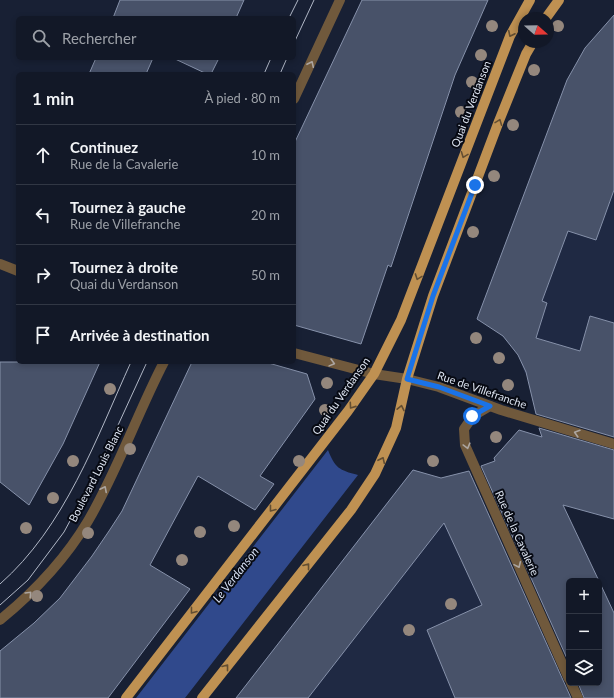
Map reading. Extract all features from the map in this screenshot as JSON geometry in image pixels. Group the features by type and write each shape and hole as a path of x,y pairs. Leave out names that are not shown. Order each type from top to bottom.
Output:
{"main road":[{"name":"Quai du Verdanson","path":"126,698 348,411 374,374 401,320 510,36 530,0"},
{"path":"550,12 558,0"},
{"path":"202,698 351,510 375,474 396,428 407,379 443,269 530,48"}],"street":[{"path":"296,95 340,0"},
{"path":"0,264 16,270"},
{"name":"Rue de Villefranche","path":"296,354 374,374 407,379 439,387 490,406 614,444"},
{"name":"Boulevard Louis Blanc","path":"0,620 16,607 56,566 88,522 119,460 143,403 163,364"},
{"name":"Rue de la Cavalerie","path":"490,406 472,416 464,428 465,445 566,671"},
{"path":"572,686 578,698"}],"shaded area":[{"path":"535,165 612,195 614,191 614,323 590,316 580,351 537,338 525,374 518,355 509,343 495,329 477,320"},
{"path":"413,469 420,472 520,601 481,698 236,698"}],"water":[{"name":"Le Verdanson","path":"328,450 333,461 338,467 346,472 358,475 185,698 136,698"}],"building":[{"path":"120,0 244,0 237,16 114,16"},
{"path":"362,0 488,0 455,75 391,267 388,265 361,344 296,326 296,140"},
{"path":"614,15 614,190 596,240 568,231 542,301 547,303 536,338 580,351 590,316 614,323 614,437 536,414 526,372 518,355 503,336 477,319 567,80 585,48"},
{"path":"95,60 152,60 147,72 90,72"},
{"path":"177,60 218,60 212,72 203,72"},
{"path":"0,362 16,362 16,364 99,364 63,444 29,505 0,482"},
{"path":"191,364 272,364 307,374 315,399 260,476 274,484 255,510 198,476 150,565 190,589 108,698 0,698 0,651 34,623 60,598 92,556 122,511"},
{"path":"539,428 614,450 614,519 563,505 598,578 566,578 566,656 481,466 495,461 494,458 519,430 542,437"},
{"path":"413,470 441,478 469,471 571,698 455,698 427,630 482,605 444,523 308,698 236,698"},
{"path":"602,587 614,613 614,698 584,698 579,686 602,686"}],"tram line":[{"path":"290,16 298,0"},
{"path":"296,39 314,0"},
{"path":"265,72 270,60"},
{"path":"281,72 286,60"},
{"path":"0,584 23,561 43,536 61,509 91,451 130,364"},
{"path":"0,605 28,580 64,532 97,471 146,364"}],"route":[{"path":"472,416 490,406 439,387 407,379 433,296 475,185"}]}
